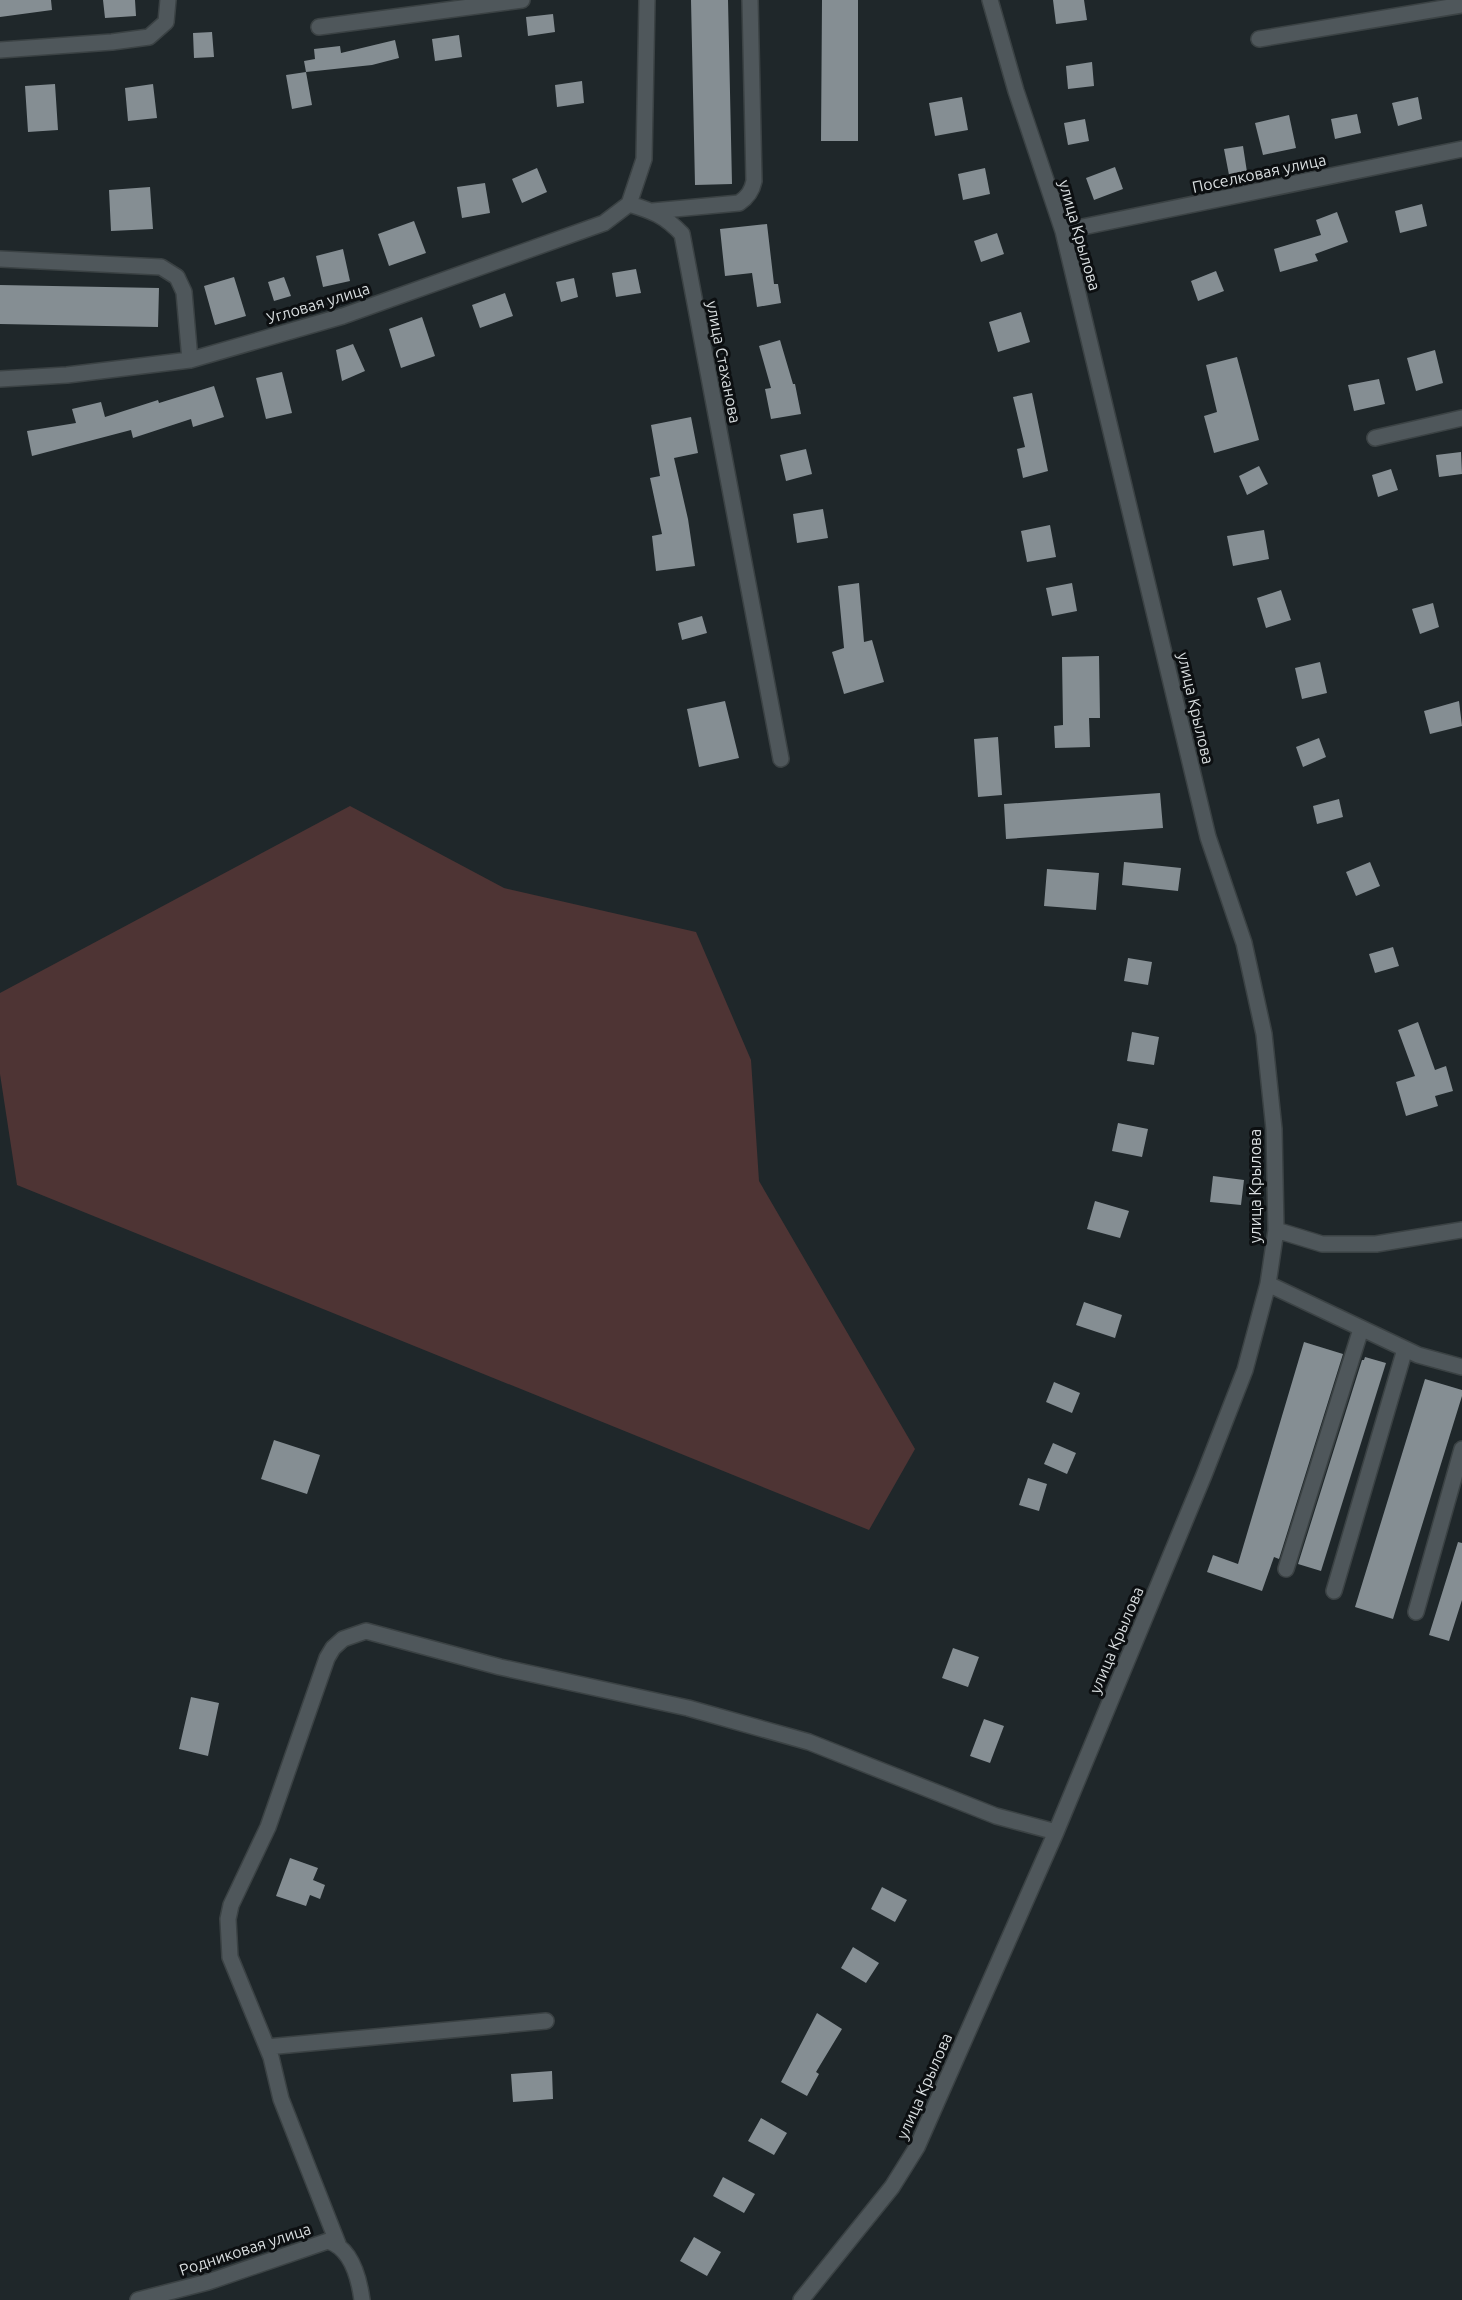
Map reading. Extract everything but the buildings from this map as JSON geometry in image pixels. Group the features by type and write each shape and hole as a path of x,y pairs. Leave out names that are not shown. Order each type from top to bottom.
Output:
{"street":[{"path":"0,50 149,37 166,22 168,0"},
{"path":"319,27 522,0"},
{"path":"629,204 644,159 647,0"},
{"path":"653,211 739,202 747,198 752,190 754,181 750,0"},
{"name":"улица Крылова","path":"801,2300 892,2187 917,2147 1056,1832 1237,1391 1245,1370 1268,1284 1276,1230 1274,1129 1264,1034 1244,943 1208,837 1063,231 1016,91 990,0"},
{"path":"1259,39 1462,5"},
{"name":"Поселковая улица","path":"1063,231 1462,149"},
{"name":"улица Стаханова","path":"629,204 653,211 669,220 682,234 781,759"},
{"name":"Угловая улица","path":"0,379 67,375 190,360 343,316 604,223 629,204"},
{"path":"0,259 161,267 177,277 184,292 190,360"},
{"path":"1375,438 1462,418"},
{"path":"1276,1230 1322,1244 1376,1244 1462,1230"},
{"path":"1268,1284 1418,1355 1462,1367"},
{"path":"1286,1569 1360,1329"},
{"path":"1334,1591 1405,1349"},
{"path":"1416,1611 1462,1449"},
{"path":"362,2300 357,2271 338,2244 281,2099 267,2047 230,1957 228,1919 231,1905 268,1827 327,1658 333,1648 343,1639 366,1631 500,1667 688,1708 809,1742 996,1816 1056,1832"},
{"path":"267,2047 546,2020"},
{"name":"Родниковая улица","path":"138,2300 208,2282 328,2241 338,2244"}],"shaded area":[{"path":"350,806 504,888 696,932 751,1060 759,1181 915,1449 869,1530 17,1185 0,1074 0,993"}]}
